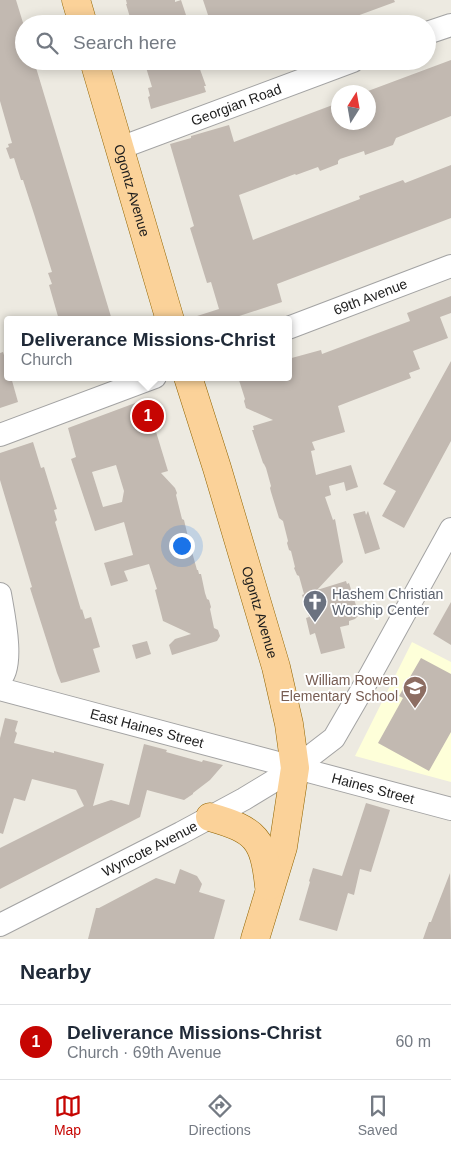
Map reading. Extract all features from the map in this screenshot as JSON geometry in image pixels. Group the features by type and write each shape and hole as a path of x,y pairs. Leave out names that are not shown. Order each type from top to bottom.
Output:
{"main road":[{"path":"76,0 80,15"},
{"name":"Ogontz Avenue","path":"97,70 169,316"},
{"name":"Ogontz Avenue","path":"189,381 223,487 276,667 289,724 295,768 283,847 255,939"},
{"path":"210,817 240,827 251,834 260,844 267,866 270,892"}],"street":[{"path":"436,31 451,25"},
{"name":"Georgian Road","path":"120,148 328,70"},
{"name":"69th Avenue","path":"292,326 451,266"},
{"path":"0,435 144,381"},
{"name":"Wyncote Avenue","path":"0,926 244,799 295,768 334,738 451,529"},
{"path":"0,594 6,626 8,660 3,676 0,679"},
{"name":"East Haines Street","path":"0,689 295,768"},
{"name":"Haines Street","path":"295,768 451,809"}],"shaded area":[{"name":"William Rowen Elementary School","path":"412,642 451,662 451,782 355,756"}],"building":[{"path":"0,0 16,0 21,15 15,15 15,70 37,70 111,316 58,316 49,285 52,284 48,273 52,272 23,180 21,180 14,158 10,159 6,148 9,147 8,144 12,143 0,101"},
{"path":"126,0 175,0 175,2 181,0 186,15 129,15"},
{"path":"203,0 394,0 395,2 360,15 208,15"},
{"path":"451,60 451,116 396,138 393,145 365,155 364,151 340,159 338,164 320,171 318,167 239,195 253,240 360,199 359,196 403,180 405,183 451,165 451,218 277,284 282,302 239,316 197,316 219,309 211,282 207,283 190,228 194,226 170,144 229,125 234,142 331,106 331,130 376,130 376,88 424,70 436,70 436,66"},
{"path":"147,70 200,70 206,86 204,86 206,92 151,109 148,88 152,87"},
{"path":"451,296 451,313 440,317 448,338 413,351 420,369 409,373 411,378 338,406 345,432 312,442 315,450 311,451 316,475 351,465 358,487 346,491 344,482 329,486 331,495 325,497 333,520 335,519 343,562 317,590 346,581 347,584 349,583 359,615 349,621 349,625 340,627 345,648 321,654 315,633 310,635 306,618 309,617 302,595 304,594 299,576 294,568 283,521 279,518 266,468 252,430 254,430 253,426 273,420 246,408 239,381 292,381 292,358 321,350 322,354 410,321 407,313"},
{"path":"3,352 4,355 4,381 12,381 18,402 0,408 0,353"},
{"path":"451,361 451,441 404,528 382,516 396,491 383,484"},
{"path":"146,399 168,471 161,473 175,488 177,493 182,519 184,520 189,541 192,542 194,550 192,552 197,570 201,574 205,593 211,607 214,628 218,630 220,636 217,641 172,655 169,645 175,639 191,634 163,621 155,590 157,589 149,564 124,571 128,581 111,586 104,563 133,555 124,522 95,531 71,459 76,457 68,428","holes":["116,465 124,491 122,502 103,507 92,472"]},
{"path":"33,442 41,468 44,467 57,509 54,510 57,520 55,522 81,610 85,619 91,617 100,647 93,649 100,672 61,683 30,588 32,587 0,480 0,453"},
{"path":"365,511 366,515 368,511 380,549 365,554 353,514"},
{"path":"451,602 451,645 433,634"},
{"path":"147,641 151,654 136,659 132,645"},
{"path":"421,658 451,674 451,732 429,771 378,743 403,698 399,696"},
{"path":"5,718 18,721 14,743 104,764 93,806 111,800 129,805 144,744 202,762 203,760 223,765 210,780 184,800 147,790 140,817 0,889 0,848 84,806 76,790 32,779 25,801 14,798 3,834 0,833 0,738"},
{"path":"366,803 390,810 371,872 360,869 354,895 348,893 337,931 299,920 313,868 342,876"},
{"path":"180,869 197,876 202,884 199,892 225,900 214,939 88,939 96,908 156,878 175,884"},
{"path":"450,873 451,939 423,939 429,922 431,922"}],"place":[{"name":"Deliverance Missions-Christ","path":"148,416"},
{"name":"Hashem Christian Worship Center","path":"315,623"},
{"name":"William Rowen Elementary School","path":"415,709"}]}
